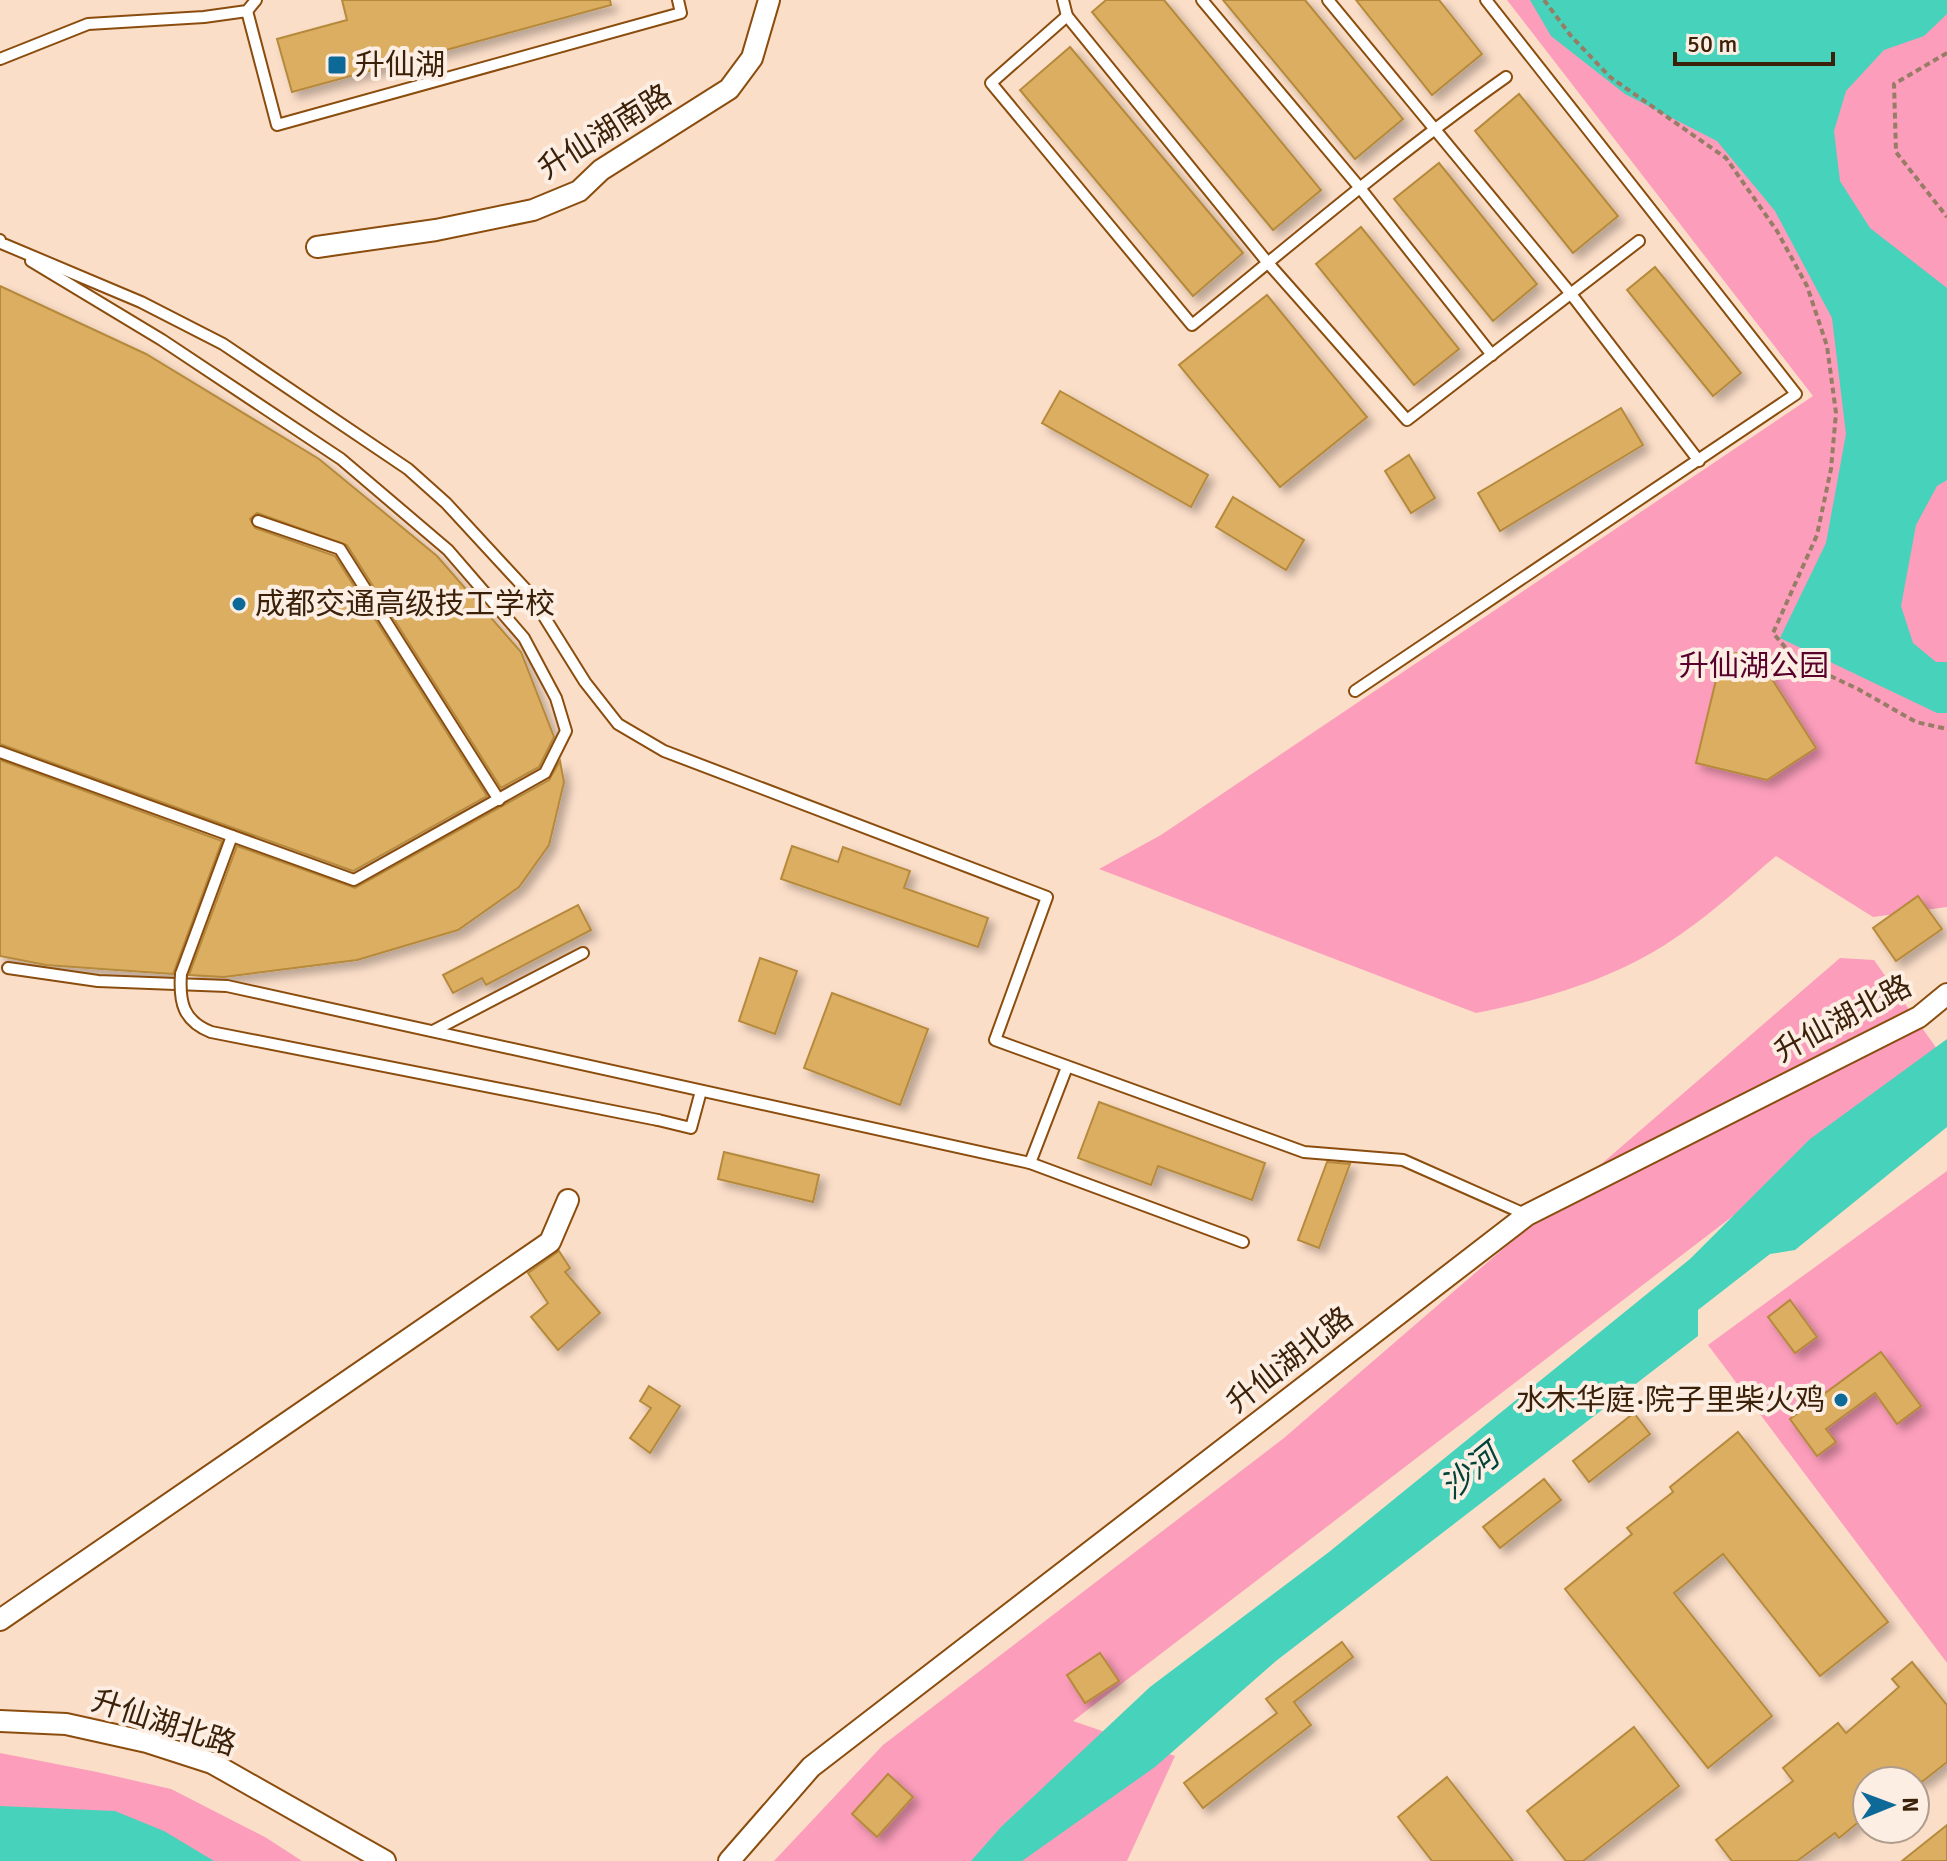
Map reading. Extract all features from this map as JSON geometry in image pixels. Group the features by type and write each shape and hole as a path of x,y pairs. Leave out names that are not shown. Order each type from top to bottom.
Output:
{"street":[{"name":"升仙湖南路","path":"317,247 436,230 533,210 579,191 601,170 729,89 752,58 769,0"},
{"name":"升仙湖北路","path":"729,1861 811,1767 1527,1215 1919,1017 1947,994"},
{"path":"0,1620 550,1242 568,1200"},
{"name":"升仙湖北路","path":"0,1721 66,1724 147,1742 212,1763 385,1861"}],"lane":[{"path":"0,59 88,24 204,17 247,11 256,0"},
{"path":"247,11 277,125 681,13 678,0"},
{"path":"1063,0 1067,16 1268,263 1407,420 1639,241"},
{"path":"1202,0 1360,188 1492,355"},
{"path":"1328,0 1571,294 1699,461"},
{"path":"1355,691 1796,394 1486,0"},
{"path":"1067,16 991,83 1192,325 1434,128 1506,77"},
{"path":"0,242 162,340 341,459 448,550 524,638 556,698 566,731 545,773 354,880 0,752"},
{"path":"0,242 141,302 223,344 408,469 446,503 530,594 585,682 618,724 664,751 1047,897 995,1040 1304,1152 1403,1160 1527,1215"},
{"path":"258,521 340,549 499,800"},
{"path":"232,836 183,965 180,996 183,1010 191,1021 211,1032 691,1128 701,1091"},
{"path":"433,1031 583,953"},
{"path":"8,968 98,981 227,986 1030,1163 1243,1242"},
{"path":"1030,1163 1067,1067"}],"path":[{"path":"1947,53 1894,84 1896,152 1947,217"}],"green space":[{"name":"升仙湖公园","path":"1507,0 1947,0 1947,907 1873,917 1776,856 1694,925 1634,963 1556,993 1476,1013 1099,869 1161,835 1813,396"},
{"path":"1840,958 1874,960 1942,1056 1073,1721 1175,1756 1127,1861 774,1861 883,1745 1284,1438"},
{"path":"1947,1171 1947,1663 1708,1345"},
{"path":"0,1753 171,1789 265,1837 302,1861 0,1861"}],"water":[{"path":"1530,0 1947,0 1947,14 1924,36 1884,50 1846,91 1834,131 1840,181 1870,228 1947,288 1947,480 1937,486 1916,525 1901,606 1913,643 1936,662 1947,662 1947,713 1937,713 1780,638 1826,543 1846,434 1832,318 1775,211 1717,141 1625,94 1551,36"},
{"name":"沙河","path":"1947,1039 1947,1127 1795,1250 1770,1254 1698,1310 1698,1336 1276,1661 1155,1767 1022,1861 971,1861 1001,1827 1150,1687 1329,1552 1690,1259 1810,1139"},
{"path":"0,1806 115,1811 164,1831 214,1861 0,1861"}],"building":[{"name":"升仙湖","path":"342,0 610,0 611,5 292,92 277,39 347,20"},
{"path":"1106,0 1164,0 1321,190 1273,230 1092,12"},
{"path":"1223,0 1305,0 1403,119 1355,159"},
{"path":"1356,0 1439,0 1482,54 1432,95"},
{"path":"1070,47 1243,253 1193,296 1020,90"},
{"path":"1519,94 1618,216 1573,253 1475,131"},
{"path":"1439,163 1537,284 1493,321 1394,199"},
{"path":"1361,227 1459,349 1414,385 1316,264"},
{"path":"1655,267 1741,373 1713,396 1627,290"},
{"name":"成都交通高级技工学校","path":"0,286 146,354 319,459 437,556 521,652 554,737 539,767 501,788 347,545 257,513 250,519 255,528 335,556 487,796 353,871 0,744"},
{"path":"1267,295 1367,417 1280,487 1179,365"},
{"path":"1060,391 1208,475 1191,507 1042,423"},
{"path":"1621,408 1643,445 1500,531 1478,493"},
{"path":"1409,455 1435,498 1411,513 1385,471"},
{"path":"1233,497 1304,540 1286,570 1216,527"},
{"path":"1754,651 1816,748 1767,780 1696,763 1722,655"},
{"path":"0,760 222,841 173,974 46,965 0,956"},
{"path":"560,761 564,782 549,845 519,887 458,930 357,960 224,977 189,975 237,846 355,888 549,780"},
{"path":"792,846 838,862 843,847 910,871 904,888 988,918 978,947 781,879"},
{"path":"1918,896 1942,929 1896,961 1873,928"},
{"path":"578,905 591,930 486,985 482,978 453,993 443,975"},
{"path":"760,958 797,971 775,1034 739,1021"},
{"path":"832,993 928,1029 900,1105 804,1068"},
{"path":"1099,1102 1265,1163 1252,1200 1158,1166 1151,1185 1078,1158"},
{"path":"724,1152 819,1175 813,1202 718,1179"},
{"path":"1327,1162 1350,1164 1319,1248 1298,1240"},
{"path":"559,1251 570,1268 565,1272 600,1313 558,1350 531,1317 548,1303 528,1273"},
{"path":"1790,1300 1817,1337 1795,1353 1768,1317"},
{"name":"水木华庭·院子里柴火鸡","path":"1881,1352 1921,1406 1897,1424 1875,1393 1826,1429 1836,1442 1817,1456 1790,1419"},
{"path":"649,1386 680,1406 650,1453 630,1438 651,1408 640,1401"},
{"path":"1634,1413 1650,1434 1589,1482 1573,1461"},
{"path":"1738,1432 1888,1622 1820,1676 1723,1554 1674,1593 1772,1716 1708,1768 1565,1589 1632,1534 1627,1528 1673,1492 1670,1487"},
{"path":"1544,1479 1561,1500 1500,1548 1483,1527"},
{"path":"1342,1642 1353,1657 1294,1702 1311,1725 1203,1808 1184,1783 1277,1713 1266,1699"},
{"path":"1100,1653 1119,1681 1085,1703 1067,1675"},
{"path":"1912,1662 1947,1705 1947,1762 1931,1775 1931,1765 1851,1765 1851,1828 1839,1838 1835,1833 1797,1861 1732,1861 1716,1840 1793,1781 1783,1768 1838,1723 1846,1733 1899,1687 1892,1679"},
{"path":"1634,1727 1679,1786 1583,1861 1566,1861 1527,1811"},
{"path":"888,1774 913,1797 877,1837 852,1814"},
{"path":"1447,1777 1513,1861 1432,1861 1398,1817"},
{"path":"1947,1825 1947,1861 1902,1861 1922,1845 1931,1845 1931,1838"}],"place":[{"name":"升仙湖","path":"337,65"},
{"name":"成都交通高级技工学校","path":"239,604"},
{"name":"水木华庭·院子里柴火鸡","path":"1841,1400"}]}
